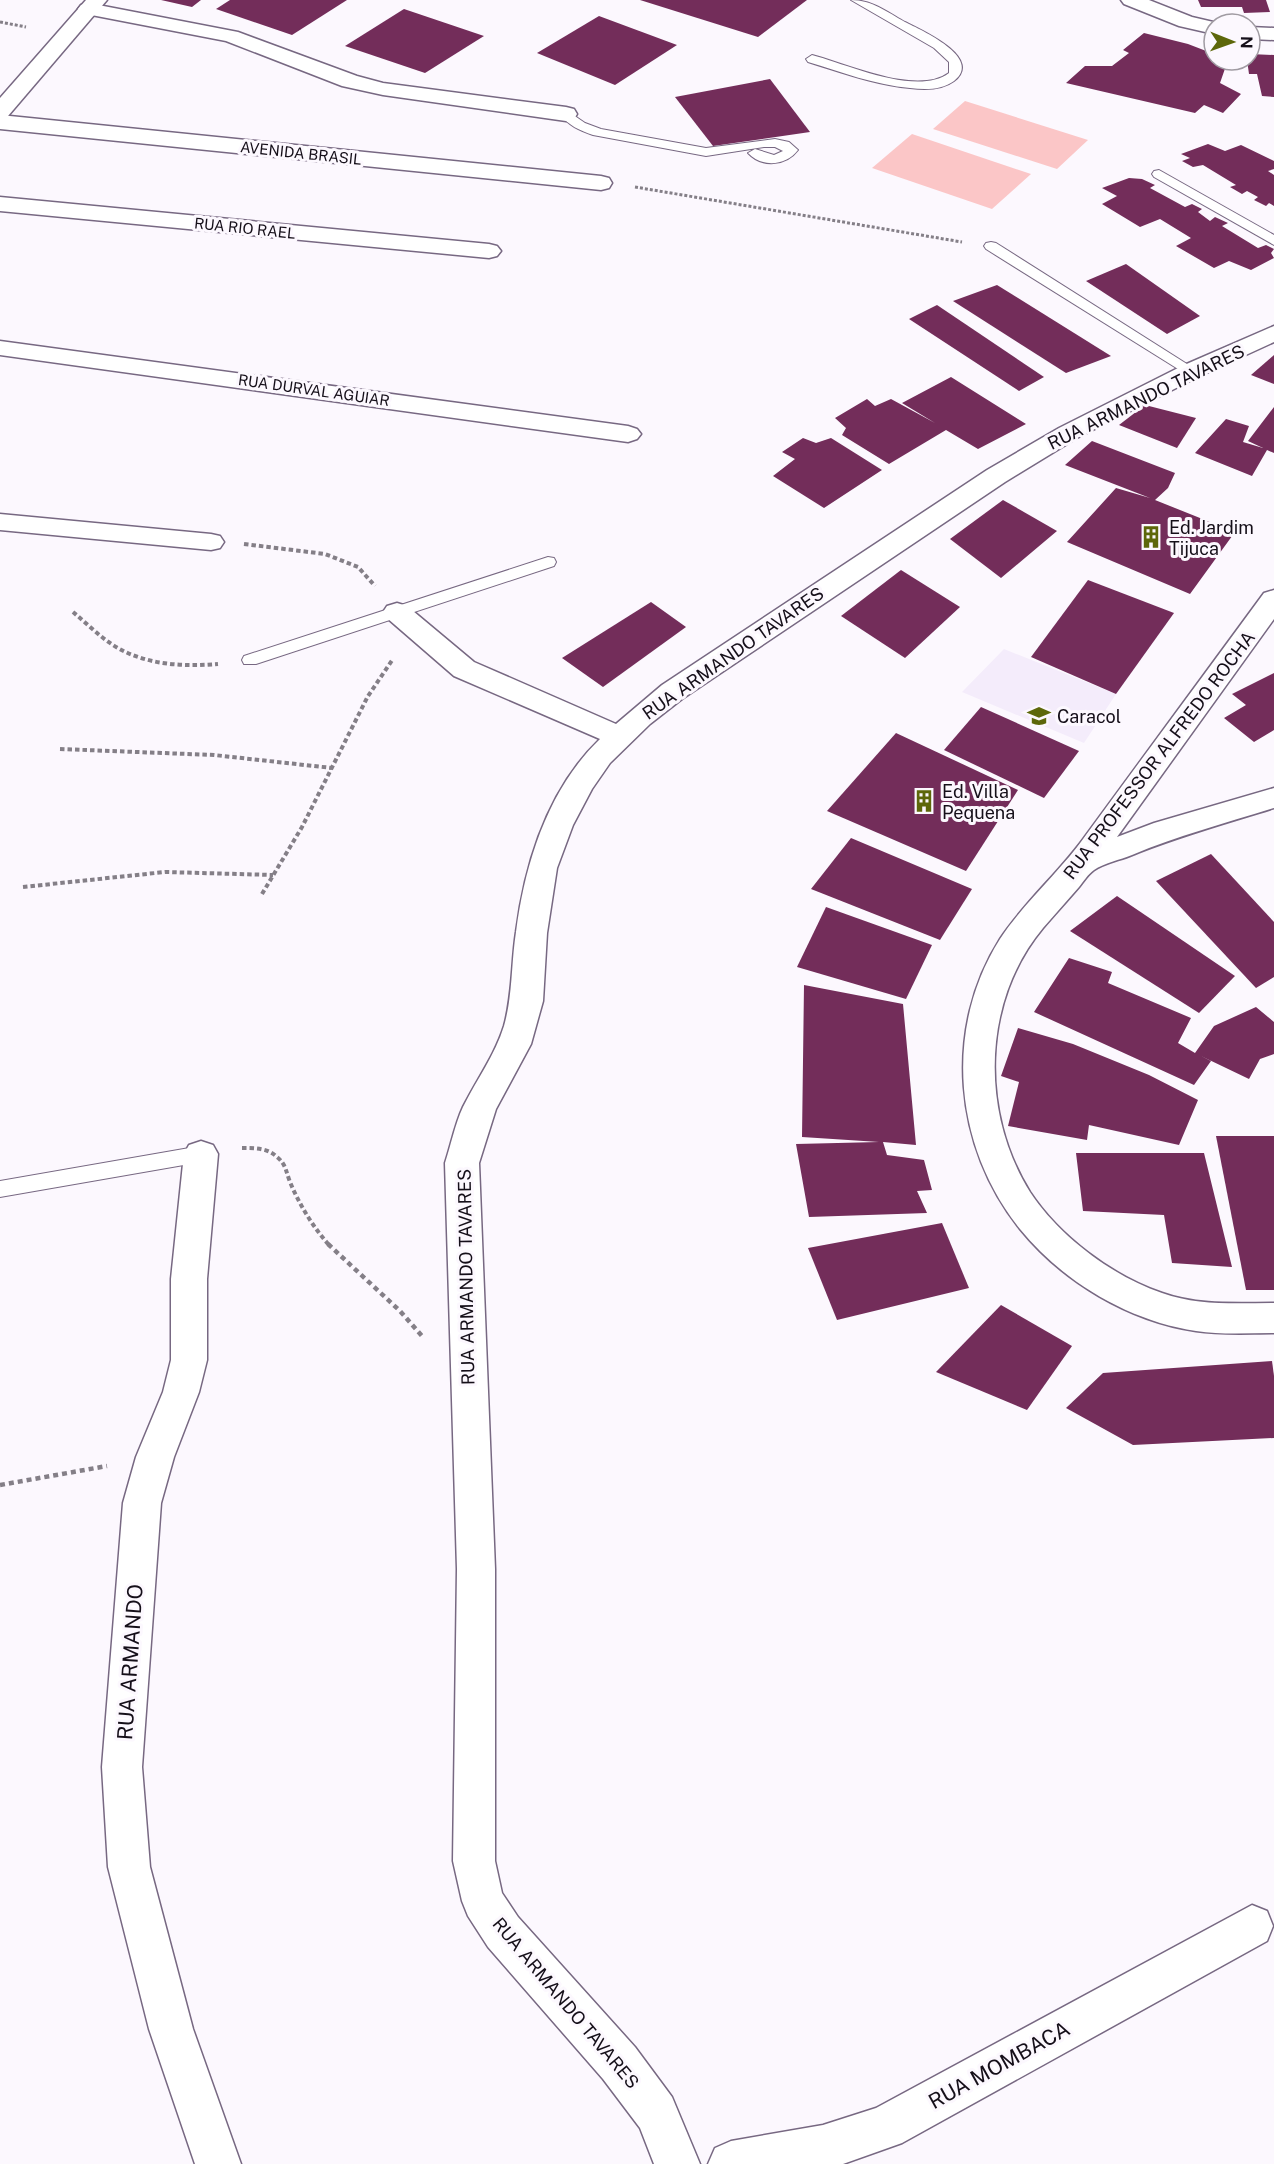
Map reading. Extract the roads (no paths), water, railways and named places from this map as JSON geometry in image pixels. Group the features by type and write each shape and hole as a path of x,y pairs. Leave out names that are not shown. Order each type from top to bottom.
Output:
{"street":[{"path":"1131,0 1157,6 1202,23"},
{"path":"0,111 93,4 231,36 350,81 383,89 566,114"},
{"name":"AVENIDA BRASIL","path":"0,122 602,183"},
{"name":"RUA RIO RAEL","path":"0,204 489,251"},
{"name":"RUA ARMANDO TAVARES","path":"676,2164 656,2113 620,2063 503,1932 483,1901 474,1851 476,1569 462,1162 479,1109 515,1044 527,1001 531,933 542,868 558,825 579,785 600,756 672,692 996,476 1068,433 1191,371 1274,333"},
{"name":"RUA DURVAL AGUIAR","path":"0,348 628,434"},
{"path":"0,522 211,542"},
{"name":"RUA PROFESSOR ALFREDO ROCHA","path":"1274,599 1082,863 1042,907 1010,949 993,984 981,1025 978,1076 987,1129 1004,1179 1030,1219 1069,1258 1114,1288 1149,1305 1191,1315 1274,1318"},
{"path":"406,619 464,669 620,737"},
{"path":"1082,863 1165,830 1274,798"},
{"name":"RUA ARMANDO","path":"201,1154 189,1279 189,1360 181,1392 155,1457 142,1503 122,1767 129,1867 171,2029 218,2164"},
{"name":"RUA MOMBACA","path":"731,2164 823,2148 886,2127 1252,1926"}],"lane":[{"path":"812,59 919,86 950,80 956,73 957,65 939,45 857,0"},
{"path":"566,114 580,126 598,132 706,152 780,142 791,150 787,156 780,159 761,158 755,153"},
{"path":"1159,174 1274,241"},
{"path":"991,246 1191,371"},
{"path":"250,660 406,619 548,562"},
{"path":"0,1189 201,1154"}],"place":[{"name":"Ed. Jardim Tijuca","path":"1151,537"},
{"name":"Caracol","path":"1039,716"},
{"name":"Ed. Villa Pequena","path":"924,801"}]}
